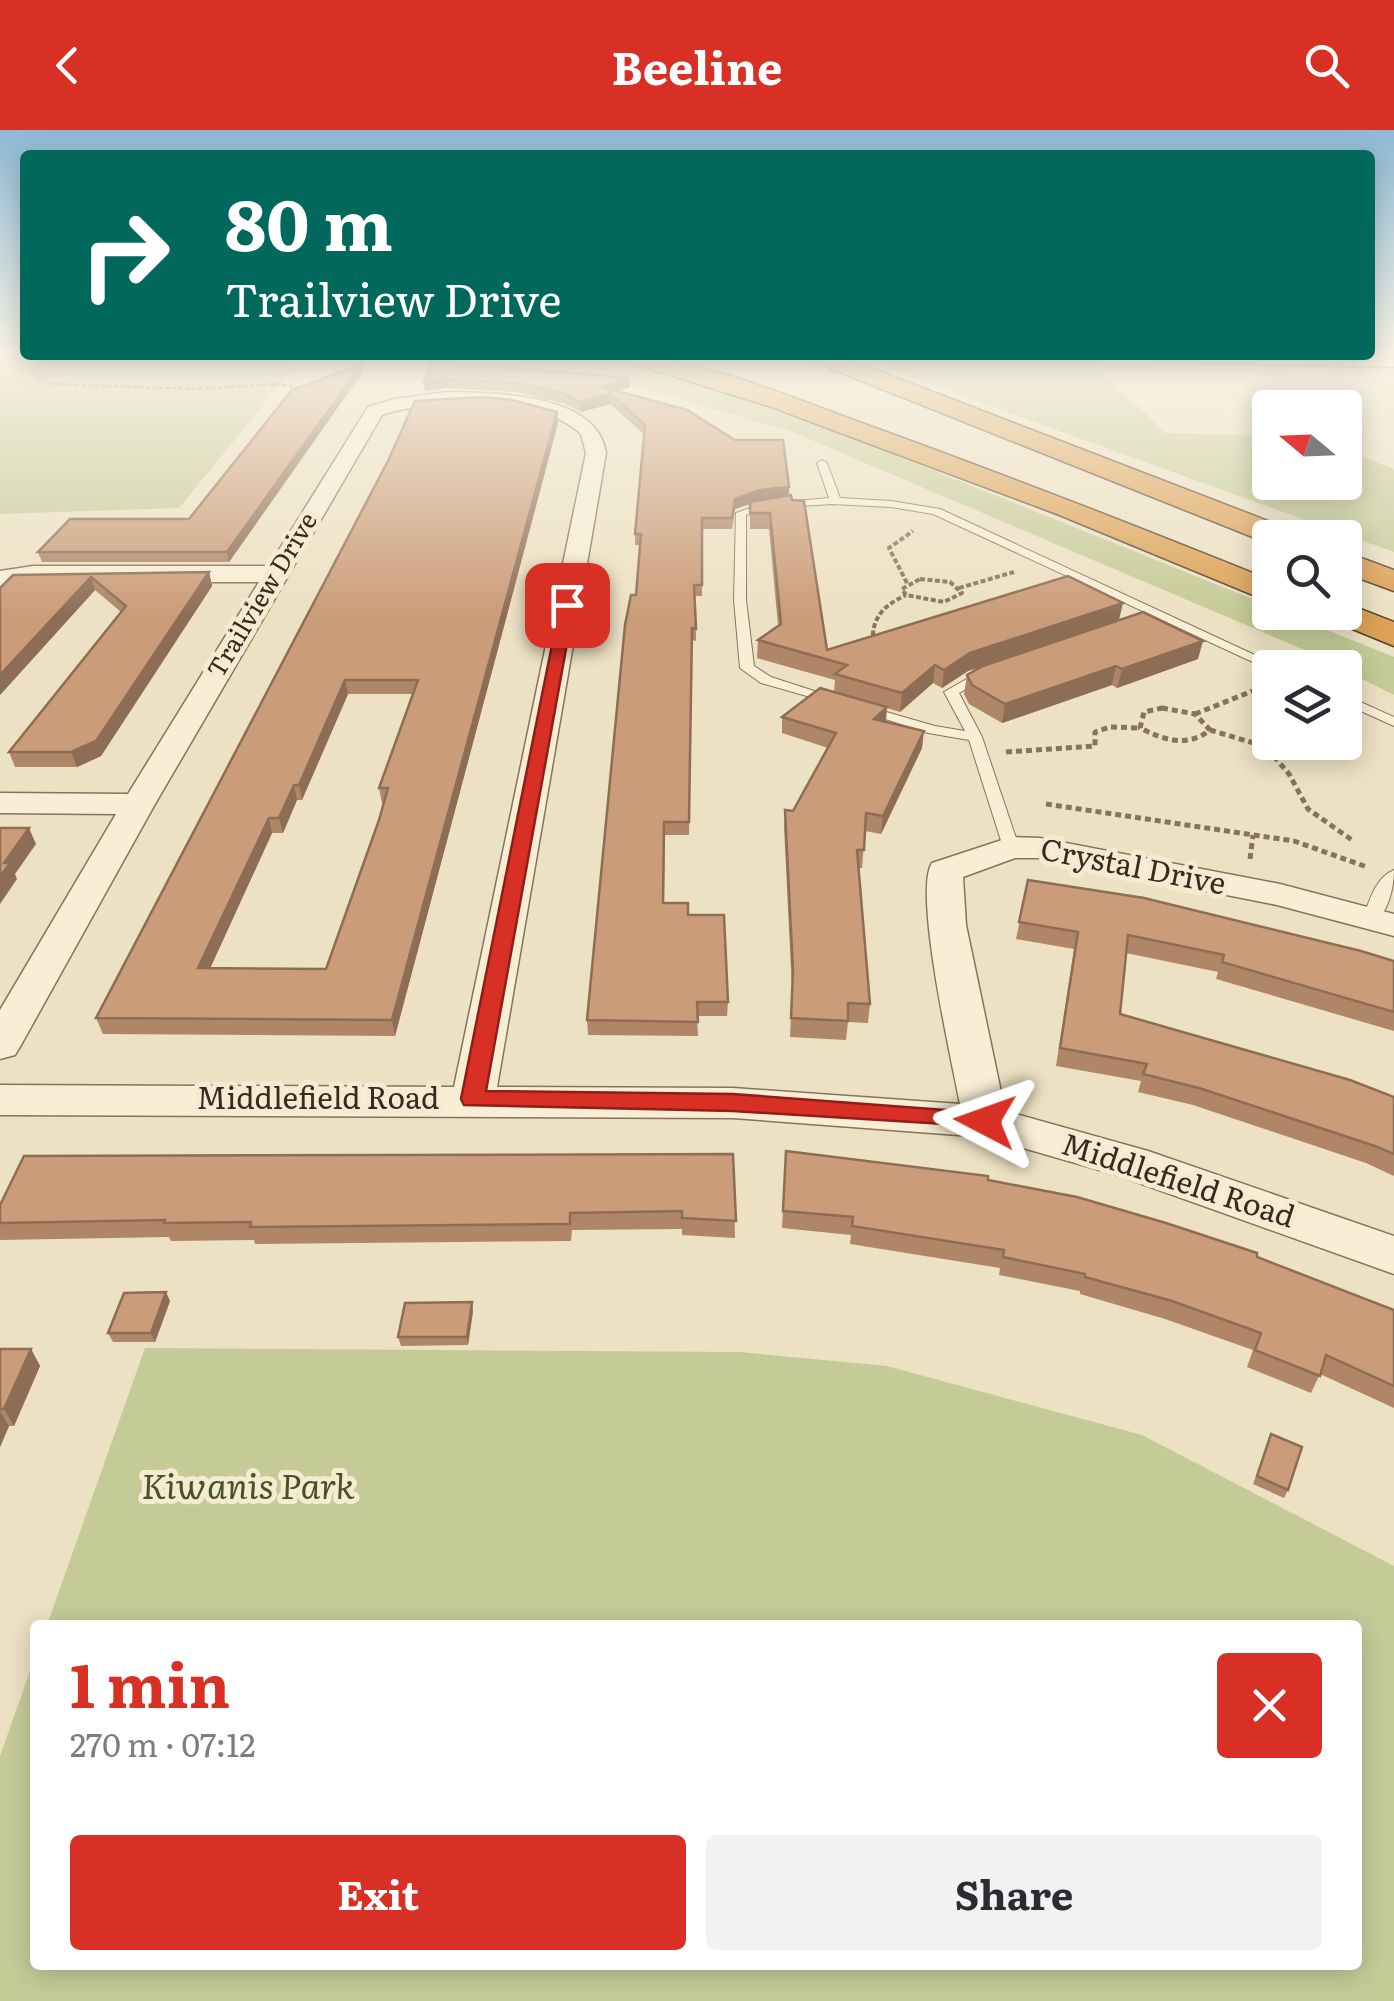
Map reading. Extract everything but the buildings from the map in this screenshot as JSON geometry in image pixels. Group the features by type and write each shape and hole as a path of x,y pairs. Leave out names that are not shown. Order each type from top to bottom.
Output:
{"highway":[{"path":"889,442 1067,508 1252,585"},
{"path":"930,442 1252,577"},
{"path":"1040,442 1107,462 1258,520"},
{"path":"1362,552 1394,564"},
{"path":"1362,569 1394,581"},
{"path":"1362,621 1388,632"},
{"path":"1362,623 1388,632"}],"street":[{"name":"Trailview Drive","path":"0,1044 138,804 356,442"},
{"name":"Trailview Drive","path":"472,1099 596,453 595,442"},
{"path":"0,578 33,574 274,574"},
{"path":"0,803 138,804"},
{"name":"Crystal Drive","path":"985,1121 947,925 945,871 1011,847 1040,848 1280,895 1383,921"},
{"name":"Middlefield Road","path":"0,1100 733,1102 985,1121 1132,1163 1394,1255"}],"lane":[{"path":"822,463 836,503"},
{"path":"977,744 766,680 747,668 740,600 741,512 769,505 836,503 920,508 965,521 1252,656"},
{"path":"1137,622 1161,614"},
{"path":"1010,665 974,678 951,692 977,744 1011,847"},
{"path":"1362,707 1394,722"},
{"path":"1383,921 1384,887 1393,876"}],"path":[{"path":"908,583 889,548 916,530 920,508"},
{"path":"959,588 1048,560"},
{"path":"878,650 870,640 875,618 890,602 906,594 944,602 962,593 938,578 908,583 902,589 906,594"},
{"path":"1194,714 1252,691"},
{"path":"1140,728 1144,712 1162,708 1194,714 1210,730"},
{"path":"977,744 1094,746 1094,732 1110,727 1140,728 1162,739 1185,742 1210,730 1257,744 1272,754 1290,774 1308,809 1352,840"},
{"path":"1046,804 1294,841 1393,876"}],"green space":[{"path":"0,442 233,442 179,508 0,514"},
{"path":"817,442 868,444 1252,599 1252,628"},
{"path":"1091,442 1252,442 1252,500 1362,500 1362,457 1394,469 1394,552 1362,540 1362,520 1305,520"},
{"path":"1258,630 1327,630 1394,657 1394,695 1362,679 1362,650 1305,650"},
{"name":"Kiwanis Park","path":"145,1348 739,1352 887,1366 1142,1435 1394,1566 1394,2001 0,2001 0,1756 30,1671 30,1970 1362,1970 1362,1620 49,1620"}],"route":[{"path":"567,605 472,1099 733,1102 985,1121"}]}
